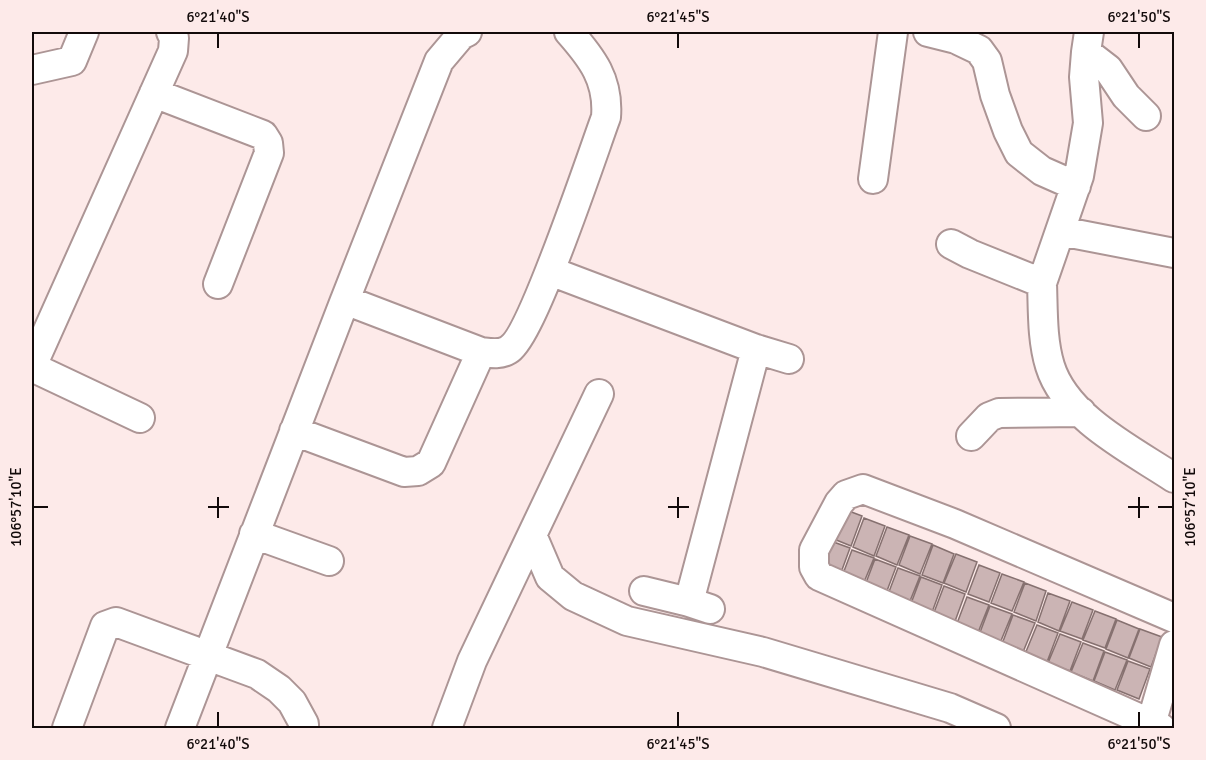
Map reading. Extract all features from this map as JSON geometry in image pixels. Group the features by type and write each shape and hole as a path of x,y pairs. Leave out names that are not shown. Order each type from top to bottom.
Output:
{"street":[{"path":"32,69 72,61 84,32"},
{"path":"140,418 32,367 173,51 174,38 171,32"},
{"path":"180,729 294,431 440,61 461,34 467,32"},
{"path":"345,300 481,352 496,354 509,350 519,339 550,271 606,117 608,99 602,77 586,51 569,32"},
{"path":"873,179 893,32"},
{"path":"928,32 956,39 979,50 987,61 995,94 1008,131 1019,153 1041,171 1076,186"},
{"path":"1087,42 1084,77 1088,123 1079,176 1042,284 1043,326 1050,367 1066,398 1095,426 1174,478"},
{"path":"1087,42 1126,96 1146,116"},
{"path":"154,93 262,135 268,143 269,153 218,284"},
{"path":"1060,231 1174,253"},
{"path":"951,244 1042,284"},
{"path":"550,271 756,349 789,359"},
{"path":"644,591 699,605 756,349"},
{"path":"294,431 404,472 418,471 431,463 481,352"},
{"path":"447,729 472,661 599,394"},
{"path":"971,436 989,417 999,413 1081,412"},
{"path":"1174,618 955,524 863,489 846,495 839,503 814,550 814,567 819,576 1153,727 1174,645"},
{"path":"254,534 329,561"},
{"path":"532,535 550,577 573,596 627,621 774,656 950,708 996,729"},
{"path":"67,729 105,626 121,623 257,674 279,688 292,702 304,724 304,729"}],"building":[{"path":"841,508 862,516 851,546 829,537"},
{"path":"864,518 885,526 874,556 853,547"},
{"path":"887,527 909,535 897,565 876,556"},
{"path":"910,536 932,544 920,574 899,565"},
{"path":"828,540 850,548 839,578 817,569"},
{"path":"933,545 954,554 943,583 922,575"},
{"path":"852,550 874,558 862,587 841,579"},
{"path":"956,554 977,562 966,592 944,583"},
{"path":"875,559 896,567 885,596 864,588"},
{"path":"979,565 1000,573 989,602 968,594"},
{"path":"898,568 920,576 908,606 887,597"},
{"path":"1002,574 1024,582 1012,611 991,603"},
{"path":"921,577 942,585 931,615 910,606"},
{"path":"1025,583 1046,591 1036,621 1014,612"},
{"path":"944,586 965,594 954,624 933,615"},
{"path":"1048,593 1070,601 1059,631 1038,622"},
{"path":"967,597 989,605 977,635 956,626"},
{"path":"1072,602 1093,610 1082,639 1060,631"},
{"path":"990,606 1012,614 1000,643 979,635"},
{"path":"1095,611 1116,619 1105,648 1083,640"},
{"path":"1013,615 1035,623 1023,652 1002,644"},
{"path":"1117,620 1139,629 1128,658 1106,649"},
{"path":"1037,625 1058,633 1047,662 1025,654"},
{"path":"1140,629 1162,637 1151,667 1129,658"},
{"path":"1060,634 1081,642 1070,671 1048,663"},
{"path":"1083,643 1104,651 1093,681 1071,672"},
{"path":"1105,652 1127,660 1115,690 1094,681"},
{"path":"1128,661 1150,669 1139,699 1117,690"}]}
